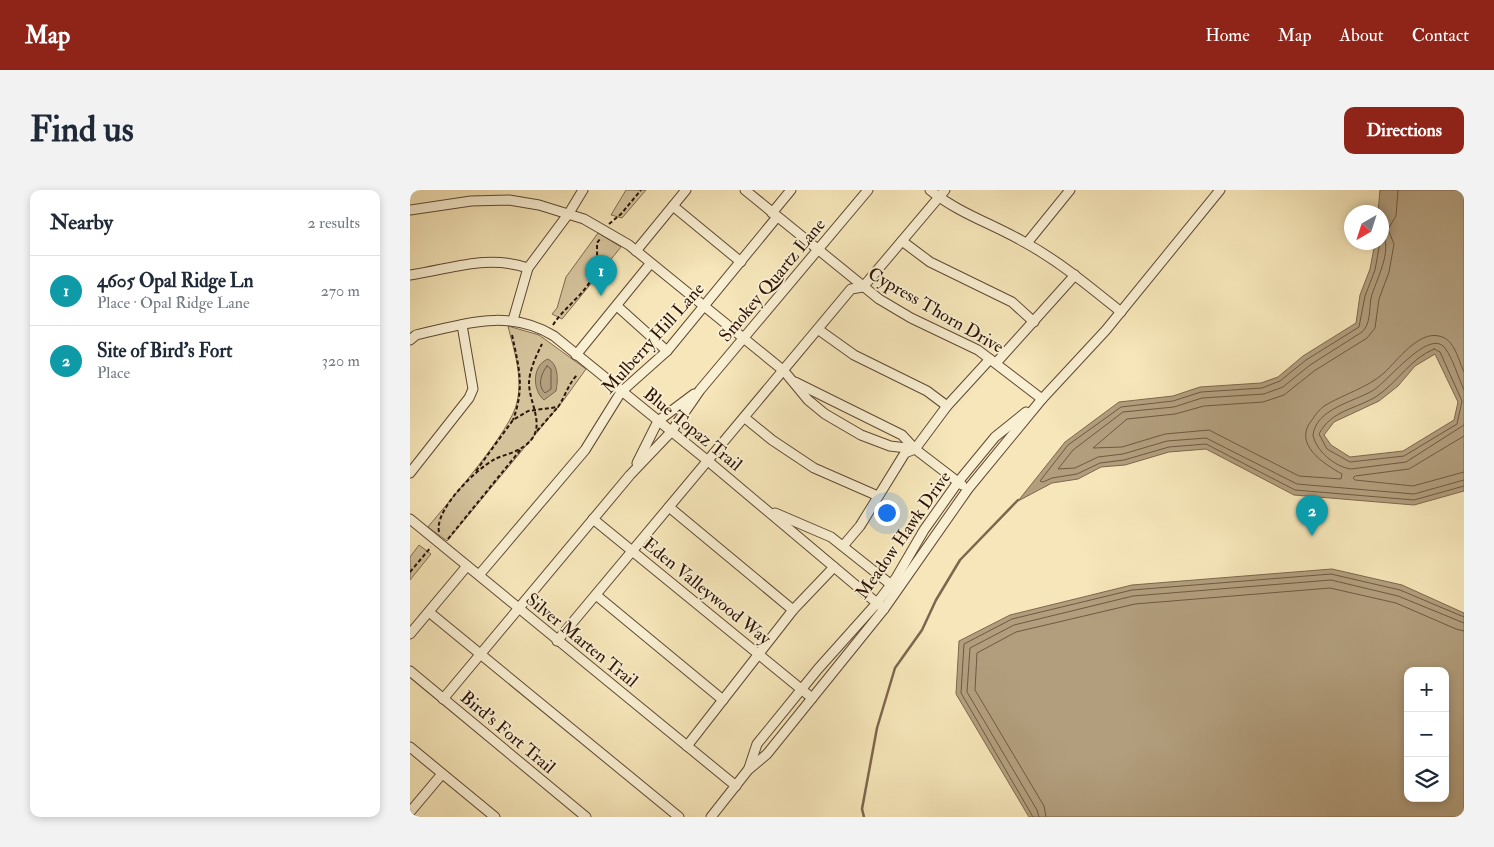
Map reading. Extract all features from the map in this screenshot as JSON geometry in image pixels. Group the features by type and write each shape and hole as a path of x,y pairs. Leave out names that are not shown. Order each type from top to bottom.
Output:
{"street":[{"path":"513,320 528,268 569,213 583,190"},
{"path":"636,251 686,190"},
{"name":"Cypress Thorn Drive","path":"745,190 863,287 894,308 961,341 993,361 1042,399"},
{"name":"Mulberry Hill Lane","path":"479,576 585,450 621,392 667,351 740,262 791,190"},
{"name":"Smokey Quartz Lane","path":"444,699 630,474 671,432 700,390 868,190"},
{"path":"930,190 938,197 1027,243 1075,275 1121,312"},
{"path":"558,641 819,330 851,289 863,287 938,197 946,190"},
{"path":"1027,243 1070,190"},
{"name":"Meadow Hawk Drive","path":"711,817 748,770 766,754 812,698 968,489 1042,399 1085,354 1121,312 1220,190"},
{"path":"410,210 471,201 508,200 539,205 569,213 606,230 636,251 743,340 784,370 790,380 826,414 861,436 890,446 915,449"},
{"path":"673,206 740,262"},
{"path":"902,241 930,262 1012,302 1034,322"},
{"path":"410,276 490,261 508,262 528,268"},
{"path":"576,355 650,264"},
{"path":"843,546 860,526 905,453 915,449 947,406 1034,322 1075,275"},
{"path":"617,306 667,351"},
{"name":"Blue Topaz Trail","path":"410,340 416,335 462,325 513,320 542,328 708,461 880,606"},
{"path":"410,473 469,398 473,389 462,325"},
{"path":"819,330 854,355 927,392 947,406"},
{"path":"790,380 902,435 915,449 968,489"},
{"name":"Smokey Quartz Lane","path":"630,474 658,421 700,390"},
{"name":"Meadow Hawk Drive","path":"894,587 924,530 958,482 996,437 1042,399"},
{"path":"745,418 779,445 814,468 878,496"},
{"path":"670,507 793,610"},
{"name":"Blue Topaz Trail","path":"766,510 831,537 894,587"},
{"name":"Eden Valleywood Way","path":"593,518 812,698"},
{"name":"Silver Marten Trail","path":"410,519 736,786"},
{"path":"410,634 467,566"},
{"path":"687,746 793,610 834,567"},
{"path":"596,596 723,700"},
{"name":"Meadow Hawk Drive","path":"748,770 757,744 801,689 880,606"},
{"path":"428,612 679,817"},
{"name":"Bird's Fort Trail","path":"410,672 586,817"},
{"path":"410,748 495,817"},
{"path":"410,812 442,774"}],"path":[{"path":"551,327 560,313 573,303 594,275 597,243 612,220 622,214 641,190"},
{"path":"410,572 431,547 429,546 439,533 440,517 475,473 513,420 519,403 520,388 512,335"},
{"path":"535,433 538,418 529,381 542,344"},
{"path":"448,539 558,407 568,385 578,374"},
{"path":"513,420 528,411 558,407"},
{"path":"475,473 493,460 523,447"}],"shaded area":[{"path":"626,190 646,190 622,218 611,215"},
{"path":"598,233 621,247 562,319 552,314 557,308 566,277"},
{"path":"508,326 539,335 586,369 563,401 447,541 428,527 492,447 513,414 517,402 519,392 518,373"},
{"path":"419,545 431,554 410,580 410,557"}],"water":[{"path":"1380,190 1464,190 1464,491 1414,505 1294,495 1206,449 1169,452 1125,465 1101,467 1078,479 1052,483 1018,501 1065,442 1119,402 1173,396 1200,387 1261,383 1278,377 1303,356 1356,323 1360,295 1370,269 1374,250 1389,250 1389,205 1379,205","holes":["1435,354 1458,402 1454,420 1403,451 1350,457 1331,445 1324,435 1334,422 1379,401 1398,386 1415,366"]},
{"path":"548,359 556,369 557,382 556,391 544,400 537,390 535,378 539,367"},
{"path":"1332,569 1402,585 1464,613 1464,817 1029,817 956,694 959,641 1010,615 1132,585"}],"waterway":[{"path":"864,817 862,809 877,728 895,668 922,630 936,600 960,560 1018,500"}],"place":[{"name":"4605 Opal Ridge Ln","path":"601,296"},
{"name":"Site of Bird's Fort","path":"1312,536"}]}
